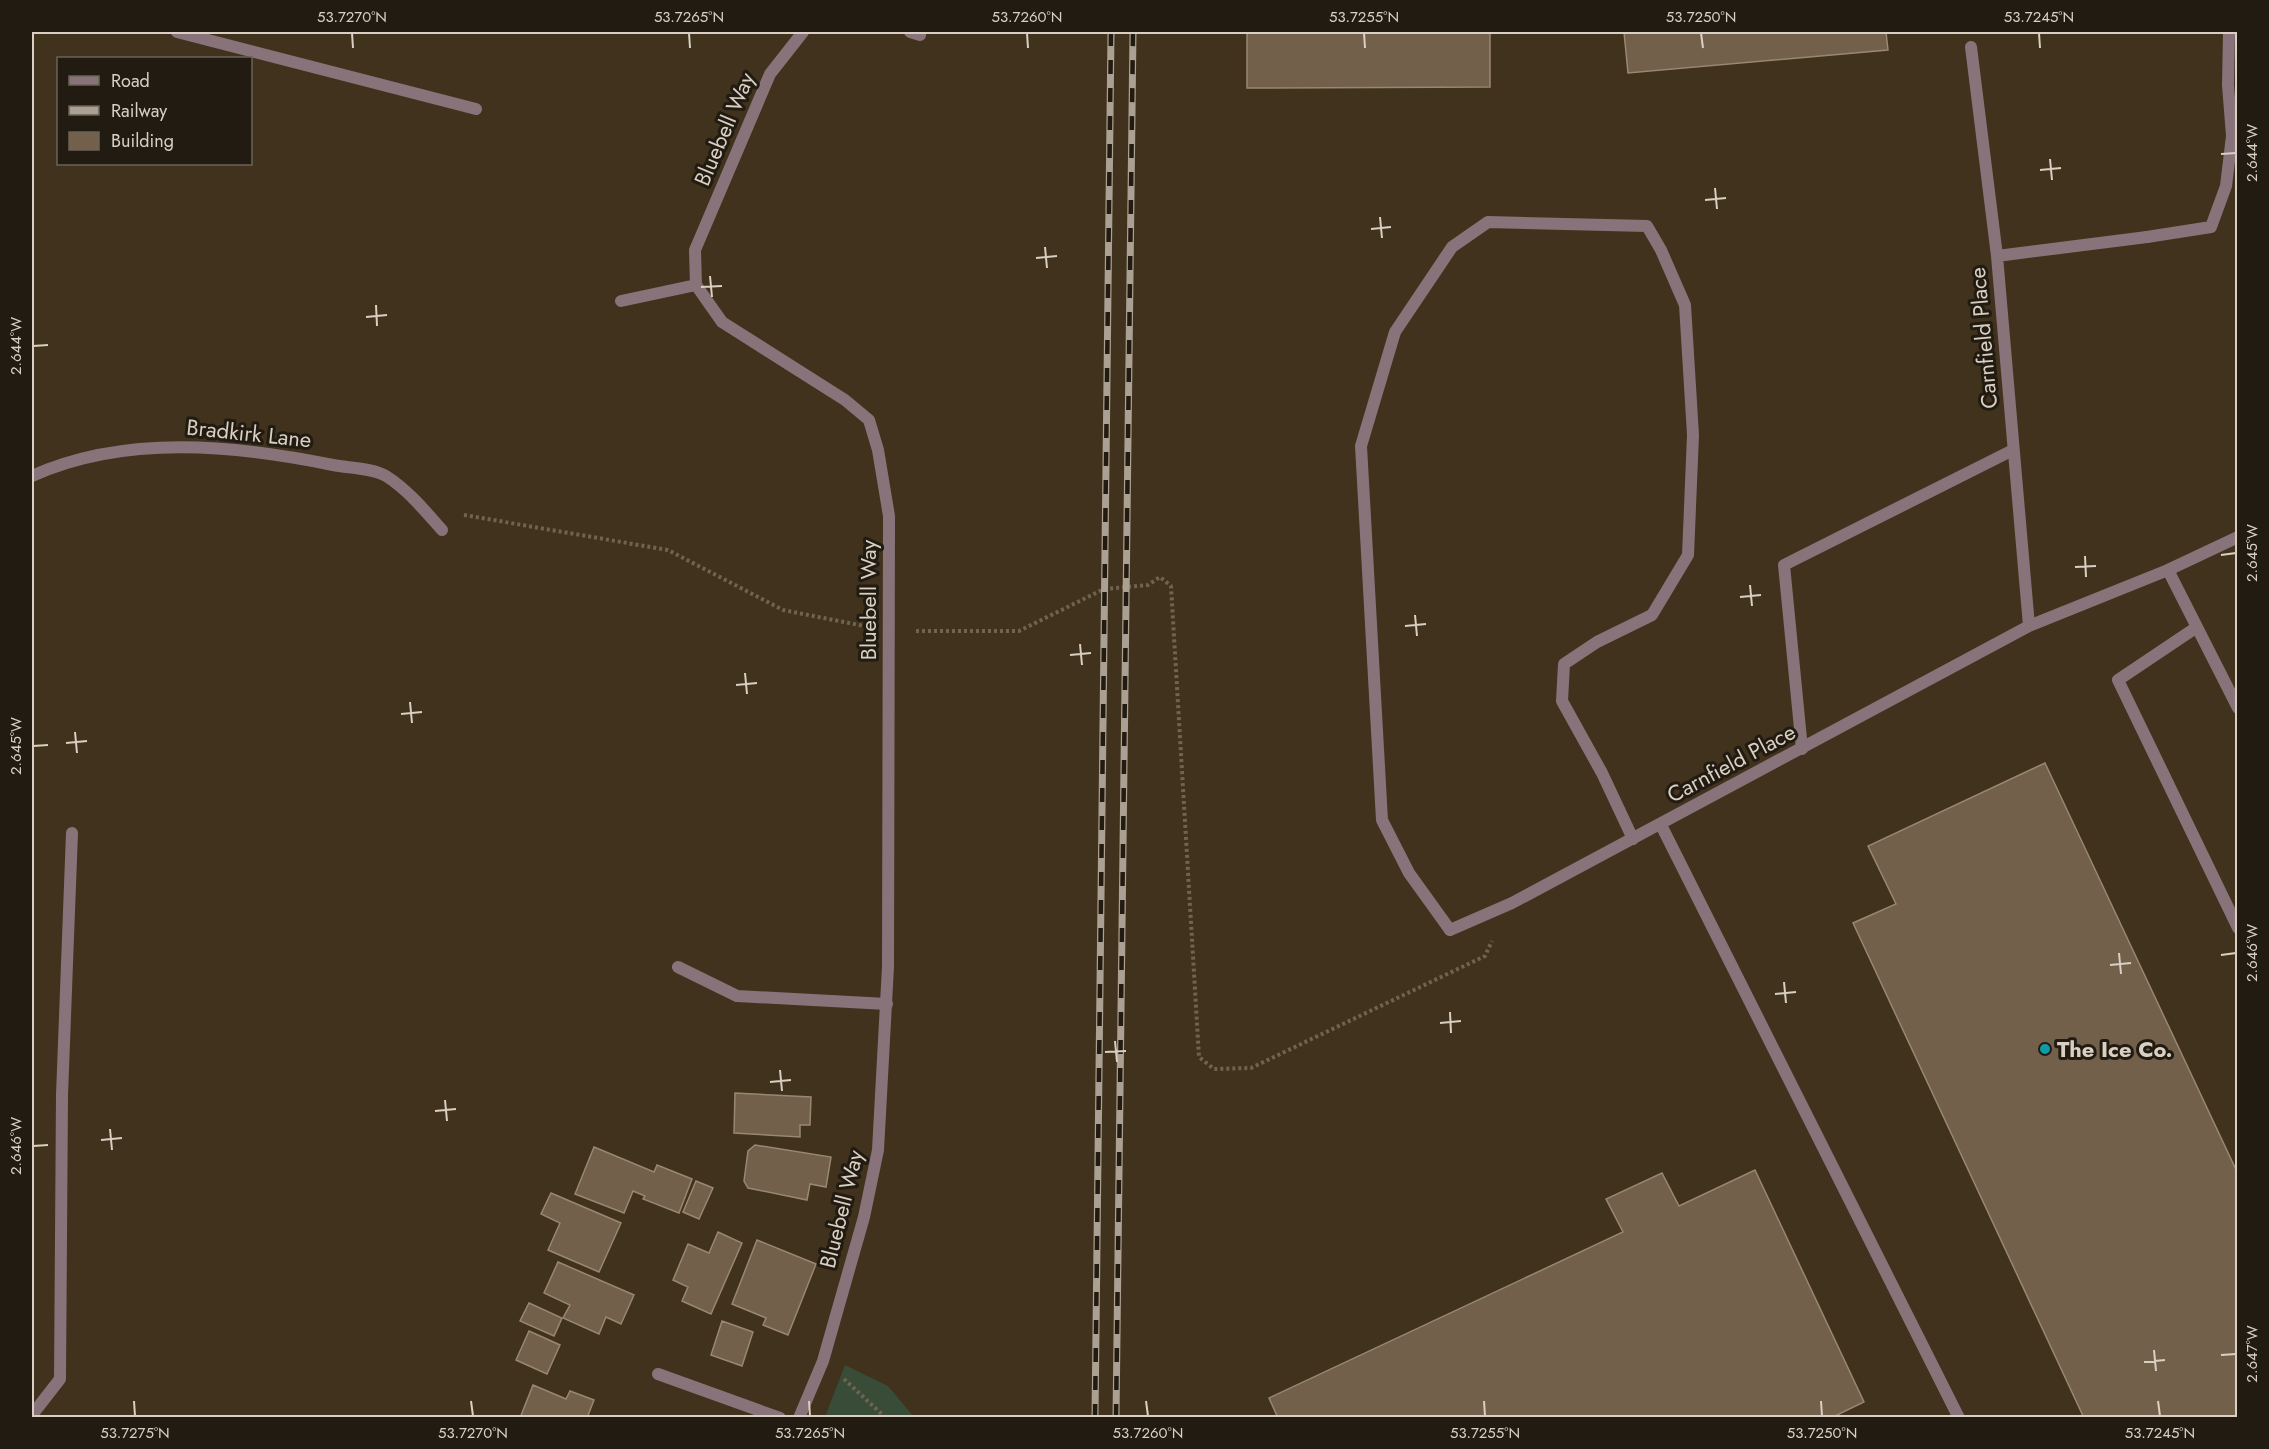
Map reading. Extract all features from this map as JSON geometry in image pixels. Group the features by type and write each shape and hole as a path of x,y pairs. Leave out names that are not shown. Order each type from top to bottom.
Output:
{"street":[{"path":"177,32 476,109"},
{"name":"Bluebell Way","path":"799,1418 823,1361 864,1217 878,1150 887,1004 889,516 878,450 869,420 845,400 722,322 696,285 695,250 770,74 803,32"},
{"path":"1997,256 2211,227 2226,186 2232,136 2228,85 2229,32"},
{"name":"Carnfield Place","path":"1971,47 1997,256 2029,626"},
{"name":"Carnfield Place","path":"1633,839 1597,763 1562,701 1564,664 1597,642 1652,615 1688,555 1693,435 1685,305 1661,250 1647,226 1488,222 1452,247 1395,332 1361,446 1382,820 1409,873 1450,930 1512,903 1661,825 2029,626 2168,570 2238,537"},
{"path":"621,301 696,285"},
{"name":"Bradkirk Lane","path":"32,476 59,464 124,452 179,446 297,458 385,475 423,508 442,530"},
{"path":"1802,748 1784,565 2013,450"},
{"path":"2168,570 2238,708"},
{"path":"2197,627 2118,680 2238,928"},
{"path":"1661,825 1959,1418"},
{"path":"32,1415 60,1379 62,1095 72,833"},
{"path":"678,967 737,996 887,1004"},
{"path":"658,1374 780,1418"}],"path":[{"path":"423,508 668,550 783,610 889,632 1019,630 1104,589 1148,585 1160,577 1171,586 1199,1057 1214,1069 1251,1068 1485,956 1512,903"},
{"path":"823,1361 886,1418"}],"green space":[{"path":"845,1365 888,1386 914,1417 825,1417"}],"building":[{"path":"1247,32 1490,32 1490,87 1247,88"},
{"path":"1624,32 1886,32 1888,50 1628,73"},
{"name":"The Ice Co.","path":"2045,763 2238,1174 2238,1418 2084,1418 1853,923 1896,904 1868,846"},
{"path":"735,1093 811,1097 810,1125 800,1125 800,1137 734,1133"},
{"path":"755,1145 831,1157 826,1187 810,1184 807,1200 748,1188 744,1181 748,1151"},
{"path":"594,1147 654,1172 657,1165 692,1179 679,1213 643,1199 645,1196 633,1191 624,1213 575,1194"},
{"path":"1755,1170 1864,1402 1831,1418 1278,1418 1269,1398 1623,1232 1606,1199 1662,1173 1679,1206"},
{"path":"696,1181 713,1188 699,1219 683,1212"},
{"path":"551,1193 621,1223 599,1272 548,1250 560,1223 541,1214"},
{"path":"718,1232 742,1243 711,1314 682,1301 688,1287 673,1280 688,1244 709,1253"},
{"path":"757,1240 816,1264 788,1335 763,1325 766,1318 732,1304"},
{"path":"558,1262 634,1295 621,1324 606,1317 599,1334 563,1318 570,1305 544,1293"},
{"path":"529,1303 562,1318 554,1336 520,1321"},
{"path":"722,1321 753,1332 742,1366 711,1355"},
{"path":"529,1331 560,1345 547,1374 516,1360"},
{"path":"533,1385 566,1399 570,1391 594,1400 587,1418 520,1418"}],"railway":[{"path":"1095,1418 1111,32"},
{"path":"1116,1418 1133,32"}],"place":[{"name":"The Ice Co.","path":"2045,1049"}]}
